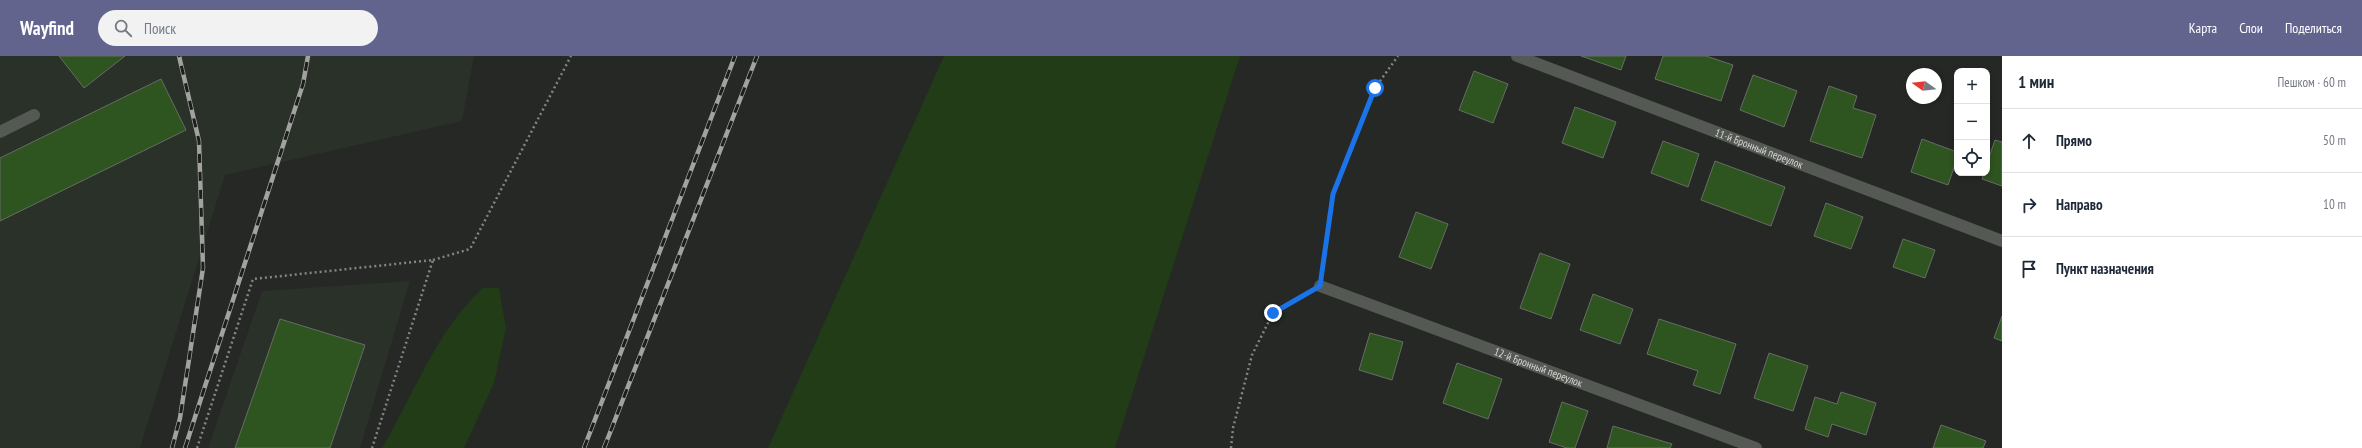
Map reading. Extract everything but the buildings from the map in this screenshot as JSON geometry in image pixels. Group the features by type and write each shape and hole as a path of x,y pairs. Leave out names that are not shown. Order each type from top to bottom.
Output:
{"street":[{"name":"11-й Бронный переулок","path":"1517,56 2002,241"},
{"path":"0,132 34,115"},
{"name":"12-й Бронный переулок","path":"1320,286 1756,448"}],"path":[{"path":"197,448 252,279 433,260 470,249 571,56"},
{"path":"1232,448 1233,428 1252,355 1273,313 1320,286 1333,194 1375,88 1398,56"},
{"path":"372,448 433,260"}],"shaded area":[{"path":"0,56 474,56 462,121 225,175 140,448 0,448"},
{"path":"410,281 360,448 208,448 262,291"}],"green space":[{"path":"944,56 1240,56 1115,448 768,448"},
{"path":"483,288 499,288 506,328 494,383 464,448 382,448 439,343 466,305"}],"railway":[{"path":"172,448 180,418 203,268 199,141 179,56"},
{"path":"185,448 303,84 308,56"},
{"path":"584,448 735,56"},
{"path":"604,448 757,56"}],"route":[{"path":"1273,313 1320,286 1333,194 1375,88"}]}
